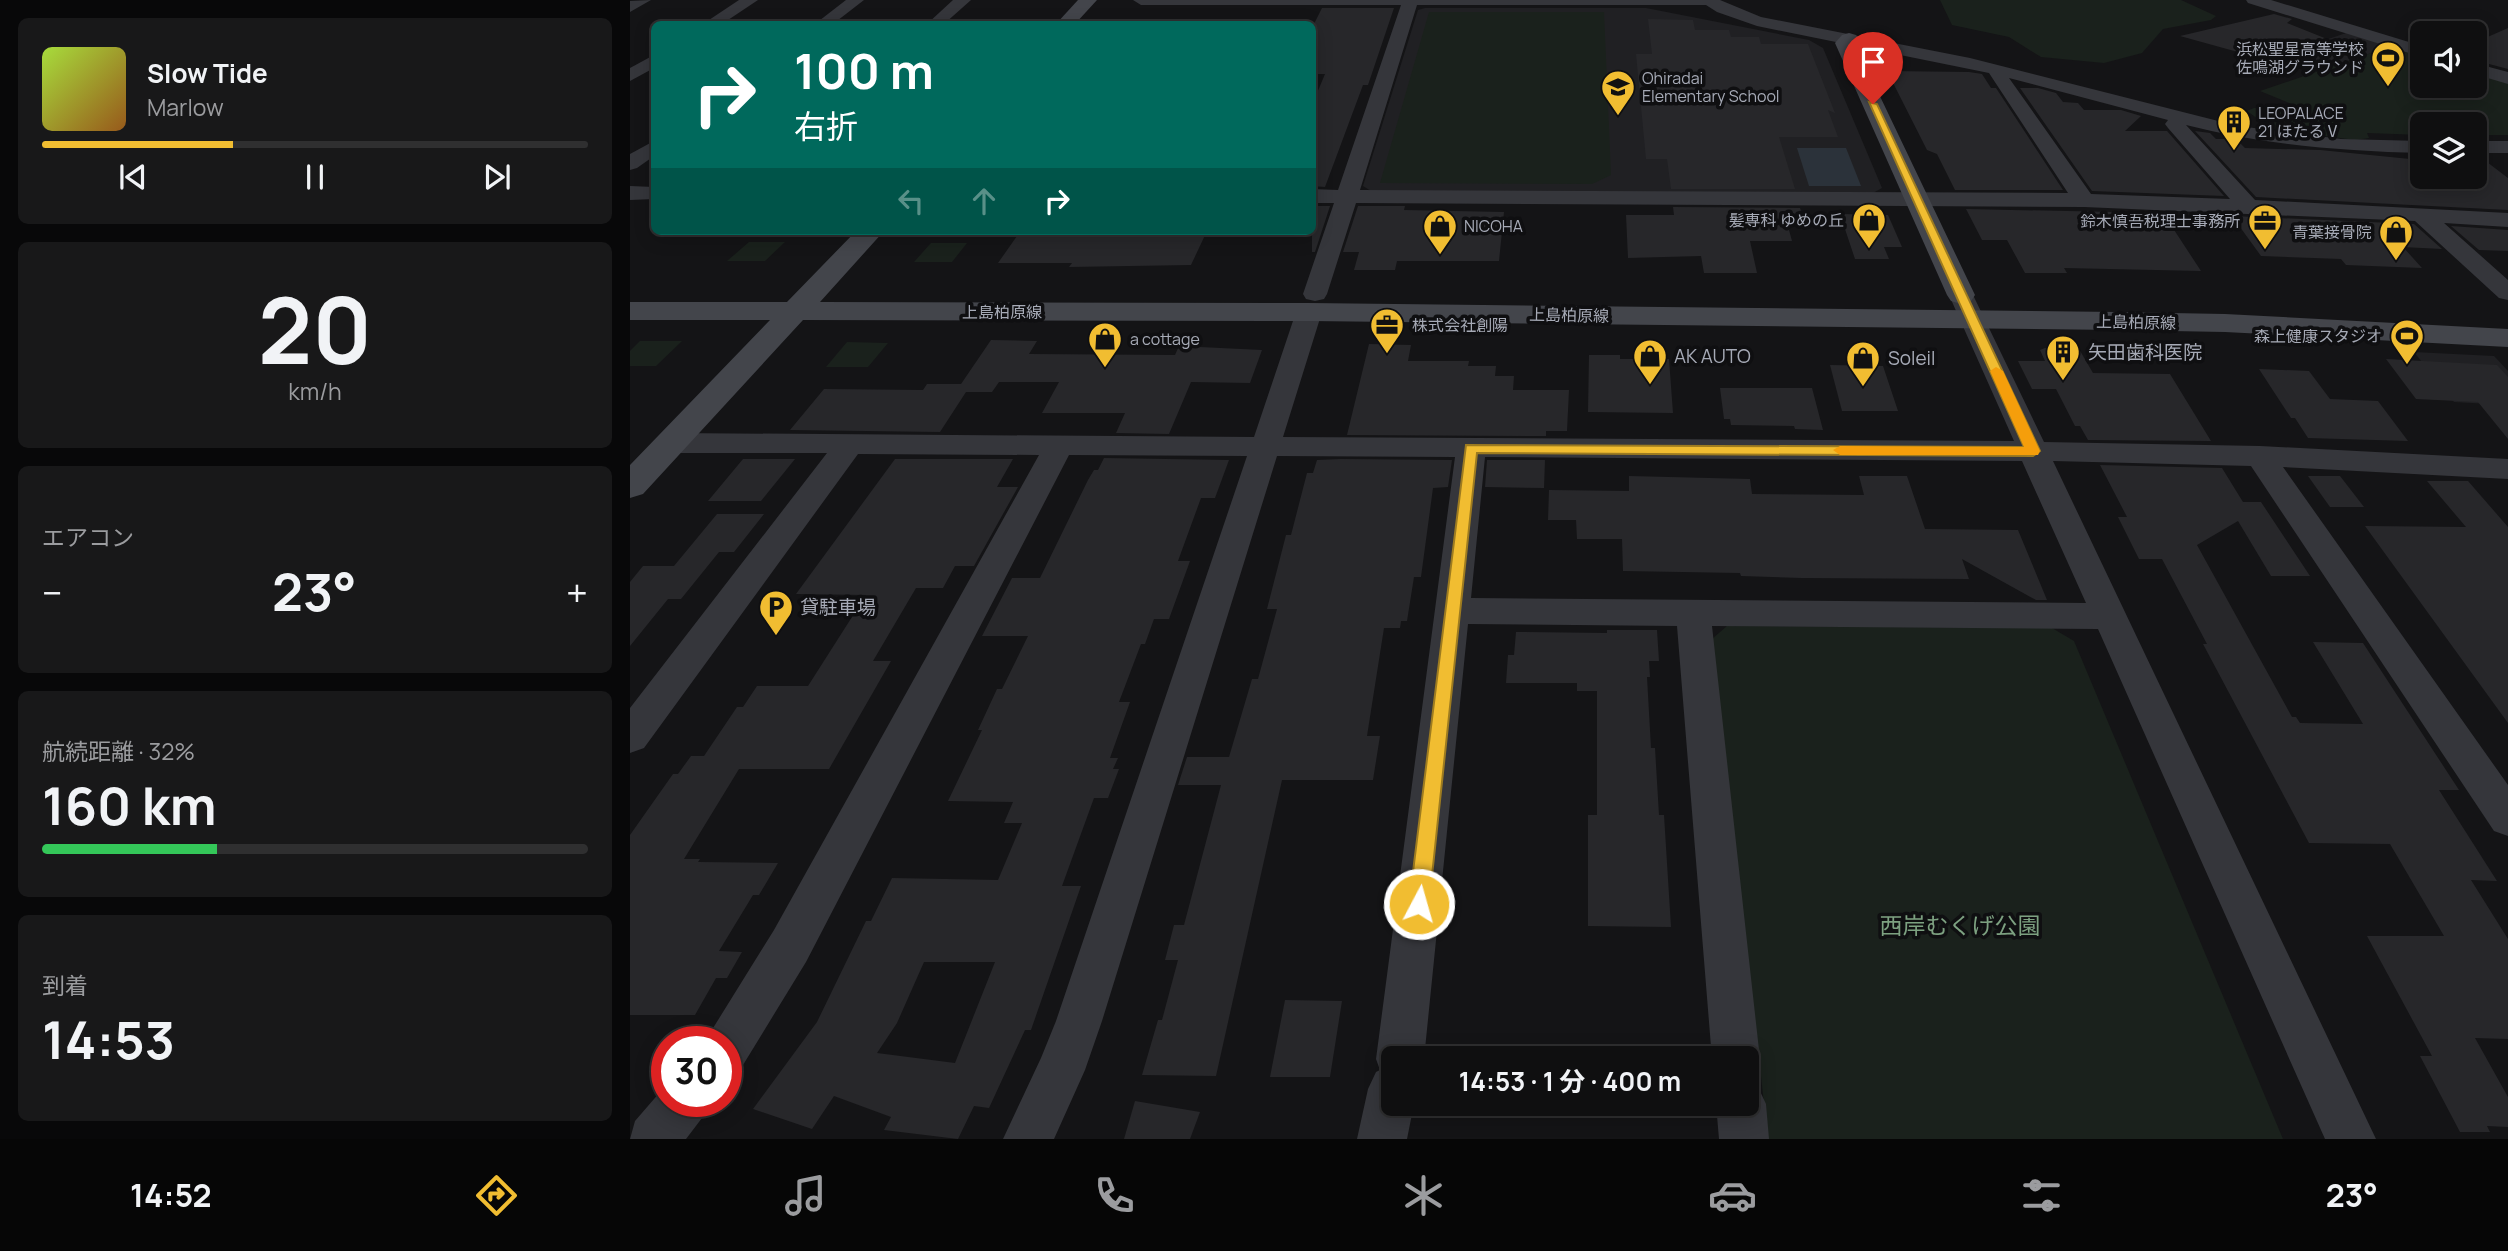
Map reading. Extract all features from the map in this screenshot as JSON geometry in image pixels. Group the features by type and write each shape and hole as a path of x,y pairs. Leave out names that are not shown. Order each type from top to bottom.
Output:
{"street":[{"path":"630,7 643,0"},
{"path":"716,21 750,0"},
{"path":"827,21 856,0"},
{"path":"938,21 963,0"},
{"path":"1068,21 1088,0"},
{"path":"1141,0 1297,5 1410,1 1708,0 1723,9 1757,21 2001,71 2238,132 2324,144 2410,147"},
{"path":"1175,15 1186,0"},
{"path":"2254,0 2410,48"},
{"path":"1028,1139 1062,1070 1079,1021 1410,1"},
{"path":"1849,39 1845,43 2351,1139"},
{"path":"630,76 651,62"},
{"path":"2001,71 1997,75 2084,200"},
{"path":"2487,72 2508,78"},
{"path":"2180,118 2175,124 2249,207"},
{"path":"2487,147 2508,147"},
{"path":"630,164 651,149"},
{"path":"2487,153 2508,167"},
{"path":"630,193 651,193"},
{"path":"1316,196 2084,200 2508,220"},
{"path":"2423,215 2508,293"},
{"path":"630,486 867,235"},
{"name":"上島柏原線","path":"630,288 817,289 1312,303 1967,307 2508,338"},
{"name":"上島柏原線","path":"1967,307 2139,298 2508,314"},
{"name":"上島柏原線","path":"630,311 794,313 1312,303"},
{"path":"671,443 2033,451 2260,456 2498,468 2508,492"},
{"path":"630,737 850,444"},
{"path":"740,1026 784,958 1059,446"},
{"path":"1402,1046 1471,448"},
{"path":"2260,456 2508,818"},
{"path":"1452,611 2110,616"},
{"path":"1693,613 1735,1046"},
{"path":"1382,1139 1387,1116"},
{"path":"1742,1116 1744,1139"}],"shaded area":[{"name":"Ohiradai Elementary School","path":"1646,8 1809,40 1823,48 1882,188 1873,193 1371,191 1363,186 1418,10"},
{"path":"2349,32 2392,46 2331,67 2290,52"},
{"path":"1797,148 1846,148 1861,186 1809,186"},
{"path":"2414,352 2494,356 2508,371 2508,405 2454,402"}],"green space":[{"path":"1940,0 2181,0 2216,16 2211,20 2163,29 2142,53 2104,63 2041,57 2009,37 1952,25"},
{"path":"1429,12 1604,12 1611,175 1592,184 1380,183"},
{"name":"浜松聖星高等学校 佐鳴湖グラウンド","path":"2392,46 2410,51 2410,98 2487,98 2487,74 2508,80 2508,135 2487,135 2487,112 2410,112 2410,135 2367,133 2369,138 2355,140 2272,129 2247,111 2254,108 2299,107 2260,91"},
{"path":"749,242 785,242 765,261 727,261"},
{"path":"931,243 967,243 952,262 914,262"},
{"path":"640,341 682,341 656,366 630,366 630,351"},
{"path":"847,342 888,343 868,367 826,367"},
{"name":"西岸むくげ公園","path":"1727,626 2052,628 2074,641 2283,1139 1768,1139 1712,639"}],"building":[{"path":"1322,8 1394,8 1368,85 1363,85 1325,187 1316,186 1316,95 1325,74 1316,74 1316,21"},
{"path":"2274,14 2292,19 2287,23 2357,51 2276,53 2261,42 2245,54 2180,36"},
{"path":"1648,19 1693,20 1695,30 1729,30 1731,37 1759,37 1761,44 1808,44 1835,113 1828,110 1838,137 1779,137 1795,189 1671,189 1667,159 1646,159 1636,54 1652,54"},
{"path":"2508,28 2508,69 2487,63 2487,37"},
{"path":"1887,71 1982,74 1991,88 1996,88 2063,190 1955,190 1937,154 1927,150"},
{"path":"2020,88 2038,88 2056,93 2063,102 2078,103 2084,110 2121,110 2141,116 2125,131 2167,131 2224,196 2092,191"},
{"path":"2195,131 2210,133 2216,139 2236,139 2245,148 2320,150 2410,159 2410,189 2487,189 2487,162 2508,178 2508,210 2256,197"},
{"path":"1316,206 1330,206 1315,252 1312,252 1312,235 1316,235"},
{"path":"1358,206 1405,206 1404,210 1504,212 1499,261 1397,261 1395,270 1354,270 1359,252 1343,252"},
{"path":"1673,207 1800,208 1804,219 1786,219 1792,241 1750,241 1757,273 1704,273 1701,256 1628,258 1626,215 1674,215"},
{"path":"1966,209 2163,213 2201,271 2064,268 2067,273 2025,273 2007,240 1982,240"},
{"path":"1840,214 1888,215 1902,247 1884,247 1889,259 1855,259"},
{"path":"2232,216 2414,224 2442,249 2403,247 2422,268 2346,265 2341,259 2261,256"},
{"path":"2451,226 2508,230 2508,251 2479,250"},
{"path":"1205,235 1191,265 1069,267 1072,263 998,263 1017,236"},
{"path":"991,340 1037,341 1029,354 1175,355 1179,346 1262,350 1250,383 1191,382 1169,434 1116,433 1125,413 1042,413 1059,382 999,382 992,392 966,392 940,432 790,430 824,389 923,390 927,384 961,384"},
{"path":"1369,344 1411,345 1408,361 1469,361 1468,366 1496,366 1495,376 1514,376 1513,390 1569,390 1567,431 1546,431 1546,436 1347,435"},
{"path":"2079,349 2093,373 2170,374 2211,441 2088,440 2080,426 2075,426 2056,389 2032,389 2018,361 2045,361 2040,350"},
{"path":"1589,355 1620,355 1620,359 1669,359 1673,413 1588,412"},
{"path":"2386,359 2497,365 2508,377 2508,439 2478,402 2416,399"},
{"name":"Soleil","path":"1830,365 1883,366 1898,411 1842,411"},
{"path":"2259,369 2309,371 2330,399 2378,401 2408,441 2308,438 2295,418 2291,418"},
{"path":"1720,388 1812,388 1823,430 1795,429 1794,426 1731,425 1730,419 1724,419"},
{"path":"1104,458 1229,460 1215,498 1201,498 1178,561 1190,561 1169,619 1154,619 1145,644 1141,644 1119,702 1130,702 1110,758 1118,758 1113,769 1119,769 1108,798 1094,798 1062,886 1081,886 1031,1030 1025,1030 989,1108 974,1106 958,1139 884,1130 891,1117 834,1096 812,1129 753,1109 817,1022 866,921 871,921 892,878 998,880 1022,823 1004,823 1013,802 948,801 982,730 978,730 997,689 1002,689 1028,636 982,636 1012,578 1040,578 1088,480 1094,470 1098,470","holes":["924,962 995,962 955,1063 877,1053 897,1023"]},
{"path":"743,459 795,459 761,501 708,501"},
{"path":"895,459 1013,459 997,487 1018,487 974,566 955,566 943,588 916,588 873,661 891,661 829,769 739,769 684,859 700,859 698,862 778,863 759,895 753,895 719,951 742,952 727,978 716,978 695,1015 630,1015 630,835 673,774 678,774 691,756 704,756 737,707 743,707 757,686 808,686 866,595 796,594"},
{"path":"1317,460 1452,460 1448,487 1433,488 1421,577 1414,577 1407,621 1401,621 1400,628 1384,628 1367,736 1380,736 1373,780 1282,780 1216,1076 1142,1075 1158,1020 1162,1020 1178,960 1165,960 1174,925 1184,925 1221,785 1178,785 1187,757 1229,757 1252,679 1258,679 1277,609 1267,609 1286,535 1291,535 1307,473 1313,473"},
{"path":"1487,460 1545,460 1544,488 1485,487"},
{"path":"2100,465 2222,468 2243,502 2261,502 2310,576 2271,576 2238,521 2197,545 2292,717 2296,717 2300,723 2363,724 2313,642 2363,643 2459,790 2439,790 2497,881 2471,880 2508,939 2508,1039 2475,1038 2508,1097 2508,1127 2487,1126 2490,1132 2460,1132 2420,1056 2432,1056 2367,936 2444,936 2390,844 2309,843 2203,644 2207,644 2162,559 2139,559 2118,517 2127,517"},
{"path":"1629,476 1750,479 1752,494 1864,495 1859,476 1907,476 1925,529 2018,530 2047,600 2036,600 1962,559 1969,579 1802,578 1741,576 1740,573 1623,571 1622,539 1577,539 1576,520 1548,520 1549,490 1629,491"},
{"path":"2308,476 2340,476 2364,507 2330,507"},
{"path":"2427,481 2468,481 2508,527 2508,723 2365,526 2466,527"},
{"path":"717,514 764,514 734,552 719,552 681,599 668,599 630,646 630,582 643,566 674,566"},
{"path":"1607,630 1657,630 1659,661 1649,661 1650,677 1647,677 1651,748 1655,748 1659,815 1664,815 1671,927 1588,926 1588,815 1597,815 1597,691 1577,691 1577,683 1506,683 1508,655 1514,655 1516,632 1607,633"},
{"path":"1285,1000 1342,1001 1330,1077 1270,1077"},
{"path":"1135,1101 1200,1112 1190,1139 1124,1139"}],"slow traffic":[{"path":"1840,450 2033,451 1996,371"}],"place":[{"name":"浜松聖星高等学校 佐鳴湖グラウンド","path":"2388,88"},
{"name":"Ohiradai Elementary School","path":"1618,117"},
{"name":"LEOPALACE 21 ほたるⅤ","path":"2234,152"},
{"name":"髪専科 ゆめの丘","path":"1869,250"},
{"name":"鈴木慎吾税理士事務所","path":"2265,251"},
{"name":"NICOHA","path":"1440,256"},
{"name":"青葉接骨院","path":"2396,262"},
{"name":"株式会社創陽","path":"1387,355"},
{"name":"森上健康スタジオ","path":"2407,366"},
{"name":"a cottage","path":"1105,369"},
{"name":"矢田歯科医院","path":"2063,382"},
{"name":"AK AUTO","path":"1650,386"},
{"name":"Soleil","path":"1863,388"},
{"name":"貸駐車場","path":"776,637"}],"route":[{"path":"1419,904 1471,448 2033,451 1873,104"}]}
